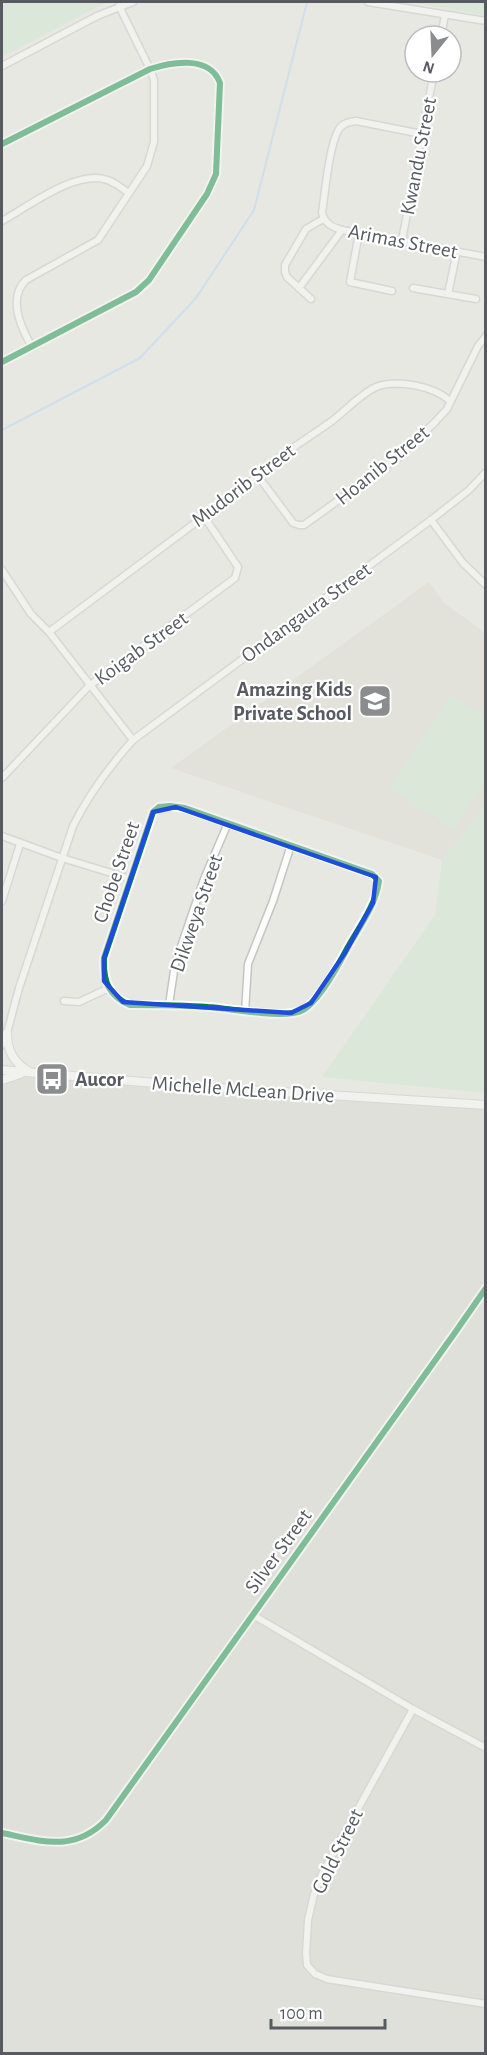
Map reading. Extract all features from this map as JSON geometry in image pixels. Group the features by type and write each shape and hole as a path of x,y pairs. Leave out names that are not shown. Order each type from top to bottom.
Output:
{"street":[{"path":"2,66 119,6 133,2"},
{"path":"368,2 486,21"},
{"path":"32,347 21,326 18,313 18,296 21,285 98,240 147,166 153,150 155,93 150,69 119,6"},
{"path":"443,24 445,15"},
{"path":"2,144 150,69 194,63 206,66 217,75 220,83 217,167 213,182 149,280 141,289 2,362"},
{"name":"Kwandu Street","path":"402,240 432,84"},
{"name":"Arimas Street","path":"422,134 356,121 345,123 339,129 333,146 322,213 323,219 327,224 342,230 486,257"},
{"path":"2,221 66,184 82,178 109,181 129,193"},
{"path":"311,298 287,276 285,265 306,229 323,219"},
{"path":"299,288 342,230"},
{"path":"358,233 350,282 392,291"},
{"path":"447,294 457,251"},
{"path":"413,288 476,299"},
{"name":"Hoanib Street","path":"258,476 293,523 304,525 401,454 447,409 486,336"},
{"name":"Mudorib Street","path":"49,632 375,387 392,383 427,388 443,394 450,401"},
{"name":"Ondangaura Street","path":"2,1045 18,988 73,826 85,802 109,766 133,740 431,520 469,490 486,472"},
{"name":"Koigab Street","path":"2,778 89,686 235,578 238,567 203,515"},
{"path":"431,520 463,563 486,585"},
{"path":"2,570 25,607 39,625 49,632 133,740"},
{"name":"Chobe Street","path":"159,807 185,808 228,823 372,874 379,881 373,903 345,953 311,1003 303,1010 291,1013 170,1005 130,1005 123,1002 104,981 104,958 153,812 159,807"},
{"name":"Dikweya Street","path":"170,1005 175,964 204,879 228,823"},
{"name":"Chobe Street","path":"2,836 62,858 131,879"},
{"path":"2,901 20,844"},
{"path":"245,1011 248,964 273,901 291,845"},
{"path":"64,1001 79,1002 109,988"},
{"path":"4,1036 14,1059 20,1066 31,1072"},
{"name":"Michelle McLean Drive","path":"2,1070 203,1087 486,1105"},
{"path":"2,1080 13,1075 31,1072"},
{"name":"Silver Street","path":"2,1833 51,1843 74,1840 95,1832 106,1820 486,1288"},
{"path":"253,1615 486,1748"},
{"name":"Gold Street","path":"413,1708 318,1883 308,1920 306,1953 308,1965 315,1974 327,1979 486,2004"}],"highlighted area":[{"path":"176,807 376,877 373,903 345,953 311,1003 291,1013 123,1002 104,981 104,958 153,812"}],"shaded area":[{"name":"Amazing Kids Private School","path":"429,582 443,602 485,633 485,806 442,860 171,768"},
{"path":"31,1072 485,1105 485,2053 2,2053 2,1082"}],"green space":[{"path":"2,2 107,2 2,57"},
{"path":"410,2 485,2 485,15"},
{"path":"451,694 486,717 485,783 453,830 389,787"},
{"path":"485,806 485,1093 322,1077 435,915 442,860"}],"waterway":[{"path":"2,430 140,358 196,298 254,210 307,2"}],"cycle path":[{"path":"2,144 159,66 179,63 199,64 215,74 220,83 216,174 207,194 149,280 136,292 2,362"},
{"path":"170,806 185,808 372,874 379,881 371,907 334,972 316,998 303,1010 294,1013 270,1014 198,1006 130,1005 117,997 108,986 104,958 153,812 159,807 170,806"},
{"path":"2,1833 44,1841 69,1841 82,1837 106,1820 486,1288"}],"place":[{"name":"Amazing Kids Private School","path":"375,701"},
{"name":"Aucor","path":"52,1079"}]}
